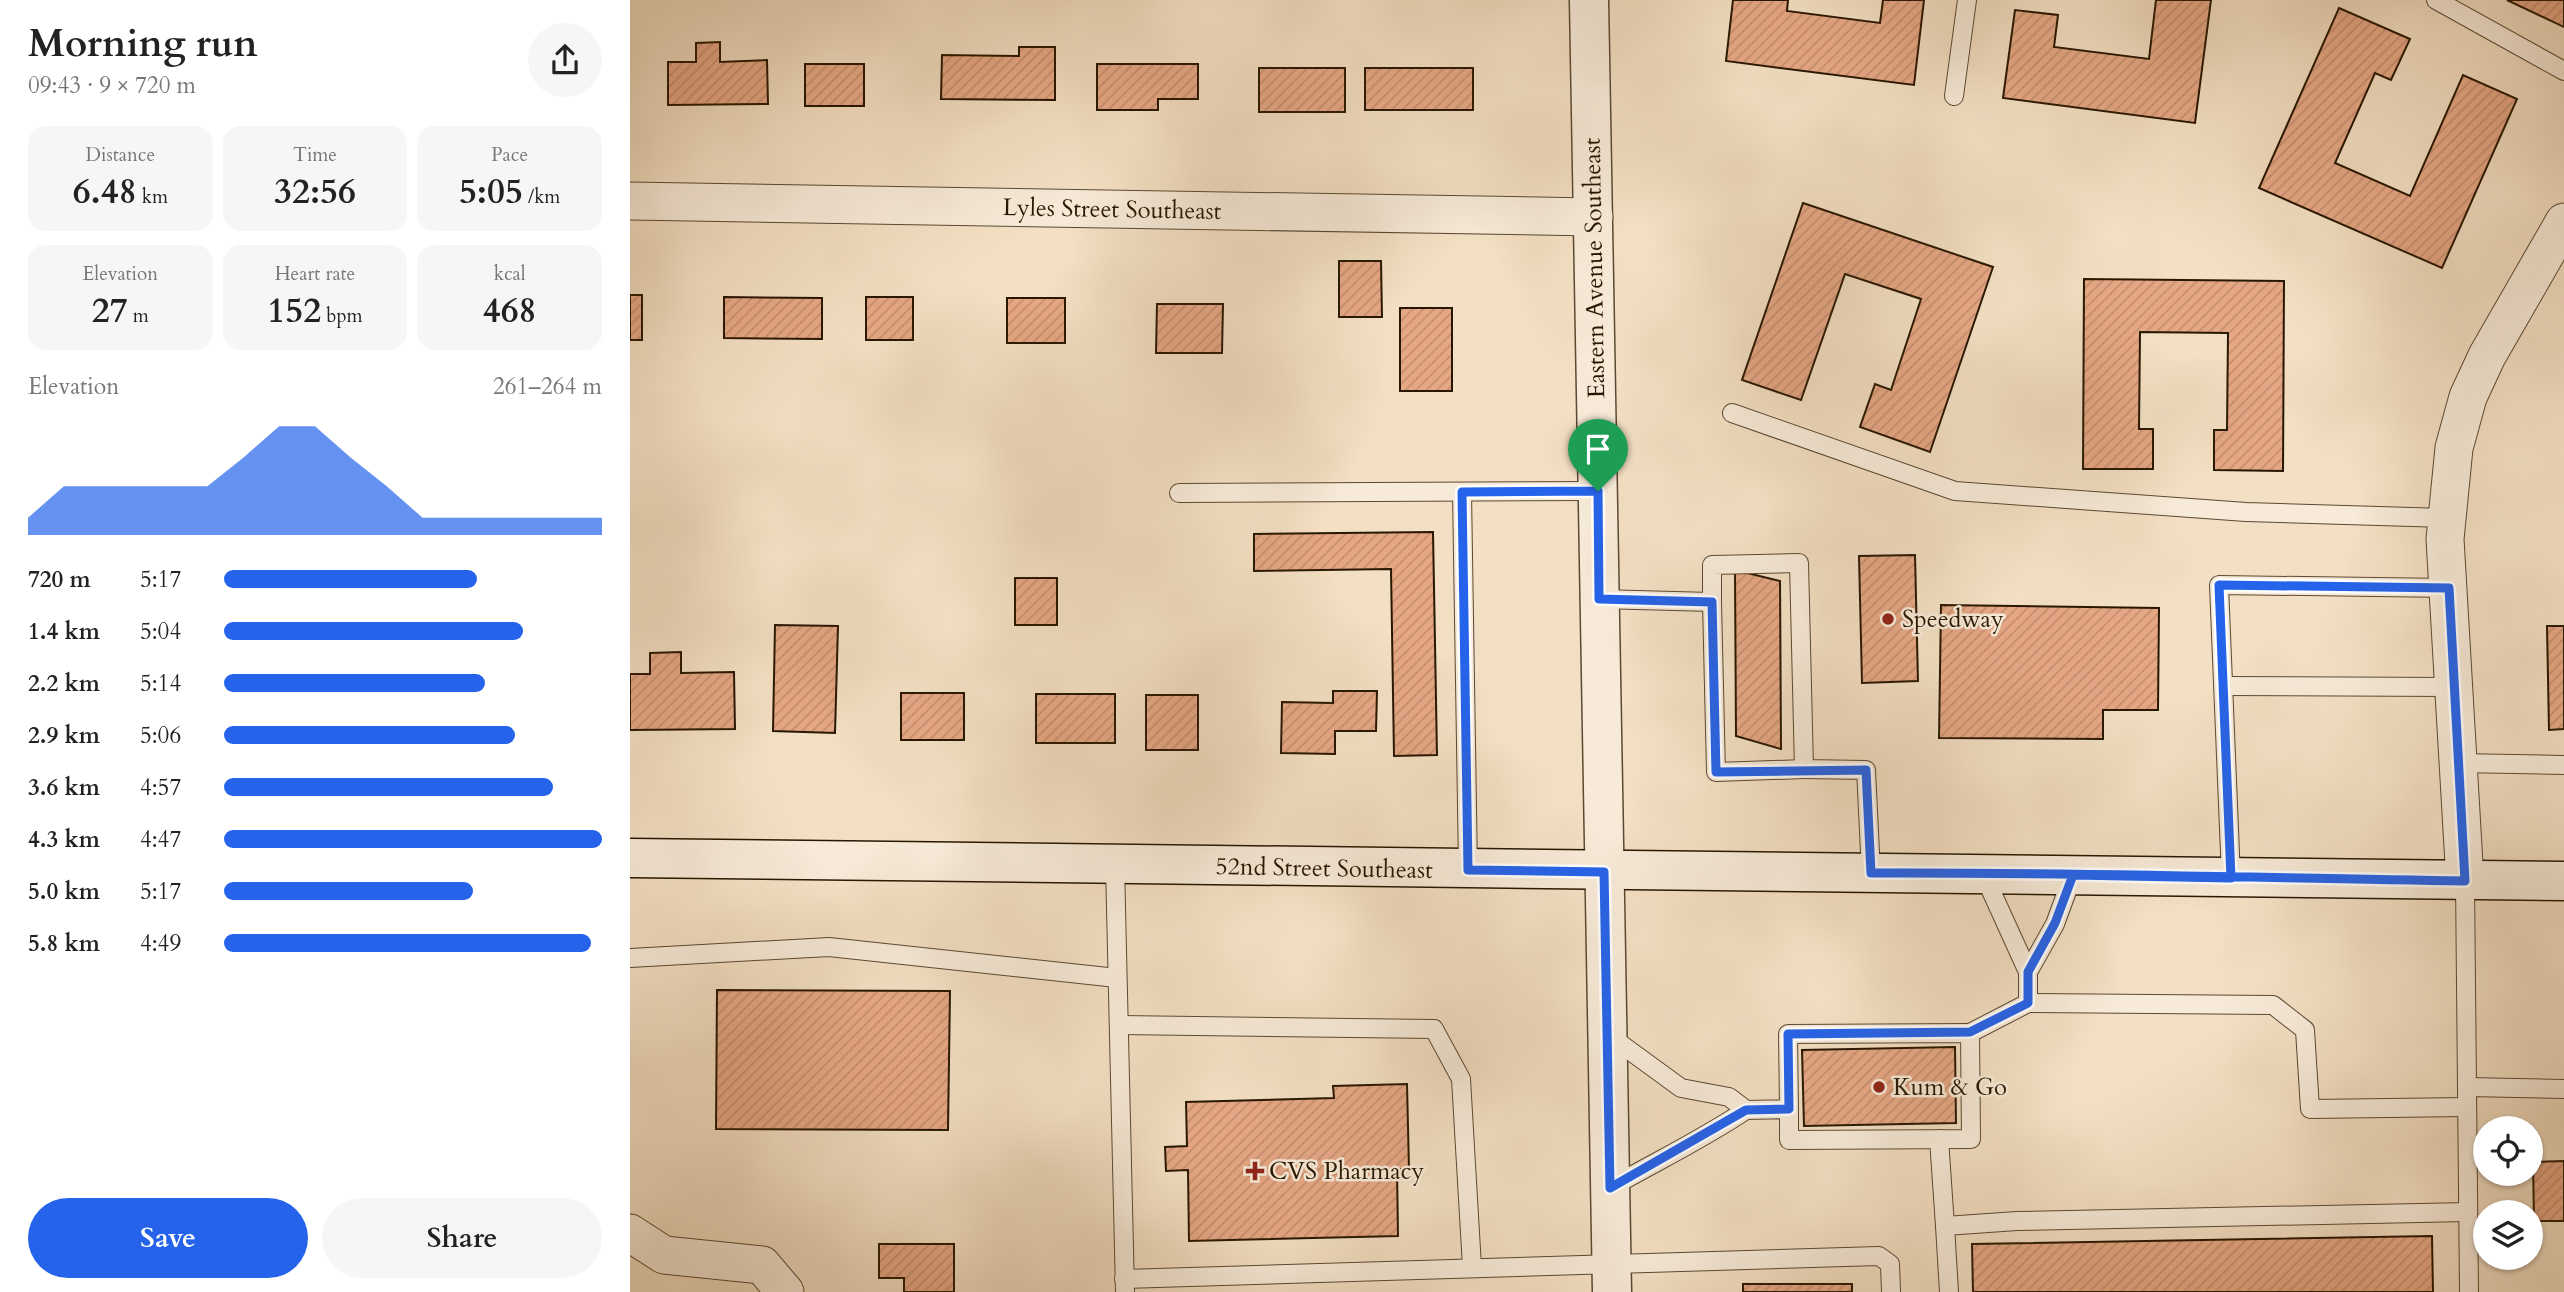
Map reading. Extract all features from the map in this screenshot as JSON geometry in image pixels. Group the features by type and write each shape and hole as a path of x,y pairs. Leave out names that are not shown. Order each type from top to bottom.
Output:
{"main road":[{"name":"Eastern Avenue Southeast","path":"1589,0 1612,1277"},
{"name":"52nd Street Southeast","path":"630,858 1604,872 1983,873 2564,881"}],"street":[{"name":"Lyles Street Southeast","path":"630,201 1594,217"},
{"path":"2465,881 2446,517 2454,448 2469,397 2487,356 2564,222"},
{"path":"630,1233 664,1255 762,1265 785,1292"}],"lane":[{"path":"1954,96 1967,0"},
{"path":"2435,0 2564,71"},
{"path":"1732,413 1955,491 2246,512 2446,517"},
{"path":"1178,493 1598,491"},
{"path":"1462,492 1468,870"},
{"path":"1804,769 1799,564 1712,565 1716,772 1866,770 1871,873"},
{"path":"2231,878 2219,585 2449,588"},
{"path":"1599,599 1712,602"},
{"path":"2224,686 2454,687"},
{"path":"2459,763 2564,765"},
{"path":"1115,865 1125,1285 1472,1267 1612,1277 1879,1256 1890,1264 1891,1292"},
{"path":"1983,873 2028,972 2028,1003"},
{"path":"2028,972 2055,923 2073,875"},
{"path":"2465,881 2469,1292"},
{"path":"630,958 829,947 1117,978"},
{"path":"1970,1032 1971,1139 1939,1139 1910,1132 1844,1133 1789,1140 1788,1034 1842,1042 1909,1041 1970,1032 2028,1003 2273,1005 2305,1030 2310,1109 2467,1107"},
{"path":"1119,1025 1434,1029 1461,1079 1472,1267"},
{"path":"1607,1033 1681,1088 1729,1097 1746,1110"},
{"path":"2467,1087 2564,1089"},
{"path":"1610,1188 1746,1110 1789,1109"},
{"path":"1939,1139 1948,1292"},
{"path":"1945,1226 2017,1221 2468,1212"}],"building":[{"path":"1733,0 1788,0 1787,11 1880,23 1883,0 1924,0 1914,85 1726,61"},
{"path":"2156,0 2211,0 2195,123 2003,98 2015,10 2058,15 2054,47 2149,59"},
{"path":"2507,0 2564,0 2564,27"},
{"path":"2339,8 2410,39 2391,80 2375,73 2335,163 2410,196 2463,75 2517,99 2442,268 2259,188"},
{"path":"720,42 720,62 767,60 768,104 668,105 668,62 696,62 696,43"},
{"path":"1019,47 1055,47 1055,100 941,99 942,55 1019,56"},
{"path":"805,64 864,64 864,106 805,106"},
{"path":"1097,64 1198,64 1198,99 1158,99 1158,110 1097,110"},
{"path":"1259,68 1345,68 1345,112 1259,112"},
{"path":"1365,68 1473,68 1473,110 1365,110"},
{"path":"1803,203 1993,267 1930,452 1860,427 1875,384 1891,390 1921,299 1845,274 1801,400 1742,380"},
{"path":"1339,261 1381,261 1382,317 1339,317"},
{"path":"2084,279 2284,281 2283,471 2214,470 2214,430 2227,430 2228,333 2140,332 2139,429 2153,429 2153,469 2083,469"},
{"path":"630,295 642,295 642,340 630,340"},
{"path":"724,297 822,298 822,339 724,338"},
{"path":"866,297 913,297 913,340 866,340"},
{"path":"1007,298 1065,298 1065,343 1007,343"},
{"path":"1157,304 1223,304 1222,353 1156,353"},
{"path":"1400,308 1452,308 1452,391 1400,391"},
{"path":"1433,532 1437,755 1394,756 1391,569 1254,571 1254,534"},
{"path":"1915,555 1918,681 1862,683 1859,556"},
{"path":"1735,570 1780,581 1781,749 1736,736"},
{"path":"1015,578 1057,578 1057,625 1015,625"},
{"path":"1941,605 2159,608 2158,710 2103,710 2103,739 1939,738"},
{"path":"775,625 838,626 835,733 773,731"},
{"path":"2547,626 2564,626 2564,729 2549,730"},
{"path":"681,652 681,673 734,672 735,729 630,730 630,674 650,674 650,653"},
{"path":"1333,691 1377,691 1376,731 1335,731 1335,754 1281,753 1282,702 1333,703"},
{"path":"901,693 964,693 964,740 901,740"},
{"path":"1036,694 1115,694 1115,743 1036,743"},
{"path":"1146,695 1198,695 1198,750 1146,750"},
{"path":"717,990 950,991 948,1130 716,1129"},
{"path":"1955,1047 1956,1123 1804,1126 1802,1050"},
{"path":"1407,1084 1409,1169 1397,1169 1398,1236 1189,1241 1188,1170 1166,1171 1165,1147 1187,1146 1186,1102 1334,1098 1333,1086"},
{"path":"2564,1161 2564,1221 2543,1221 2543,1200 2534,1200 2533,1186 2543,1186 2543,1162"},
{"path":"2432,1236 2433,1292 1973,1292 1972,1244"},
{"path":"879,1244 954,1244 954,1292 904,1292 904,1278 879,1278"},
{"path":"1743,1284 1852,1284 1852,1292 1743,1292"}],"place":[{"name":"Speedway","path":"1888,619"},
{"name":"Kum & Go","path":"1879,1087"},
{"name":"CVS Pharmacy","path":"1255,1171"}],"route":[{"path":"1598,491 1462,492 1468,870 1604,872 1610,1188 1683,1146 1719,1129 1746,1110 1789,1109 1788,1034 1970,1032 2028,1003 2028,972 2055,923 2073,875 2231,878 2230,796 2219,585 2449,588 2465,881 2231,878 1983,873 1871,873 1866,770 1716,772 1712,602 1599,599 1598,491"}]}
